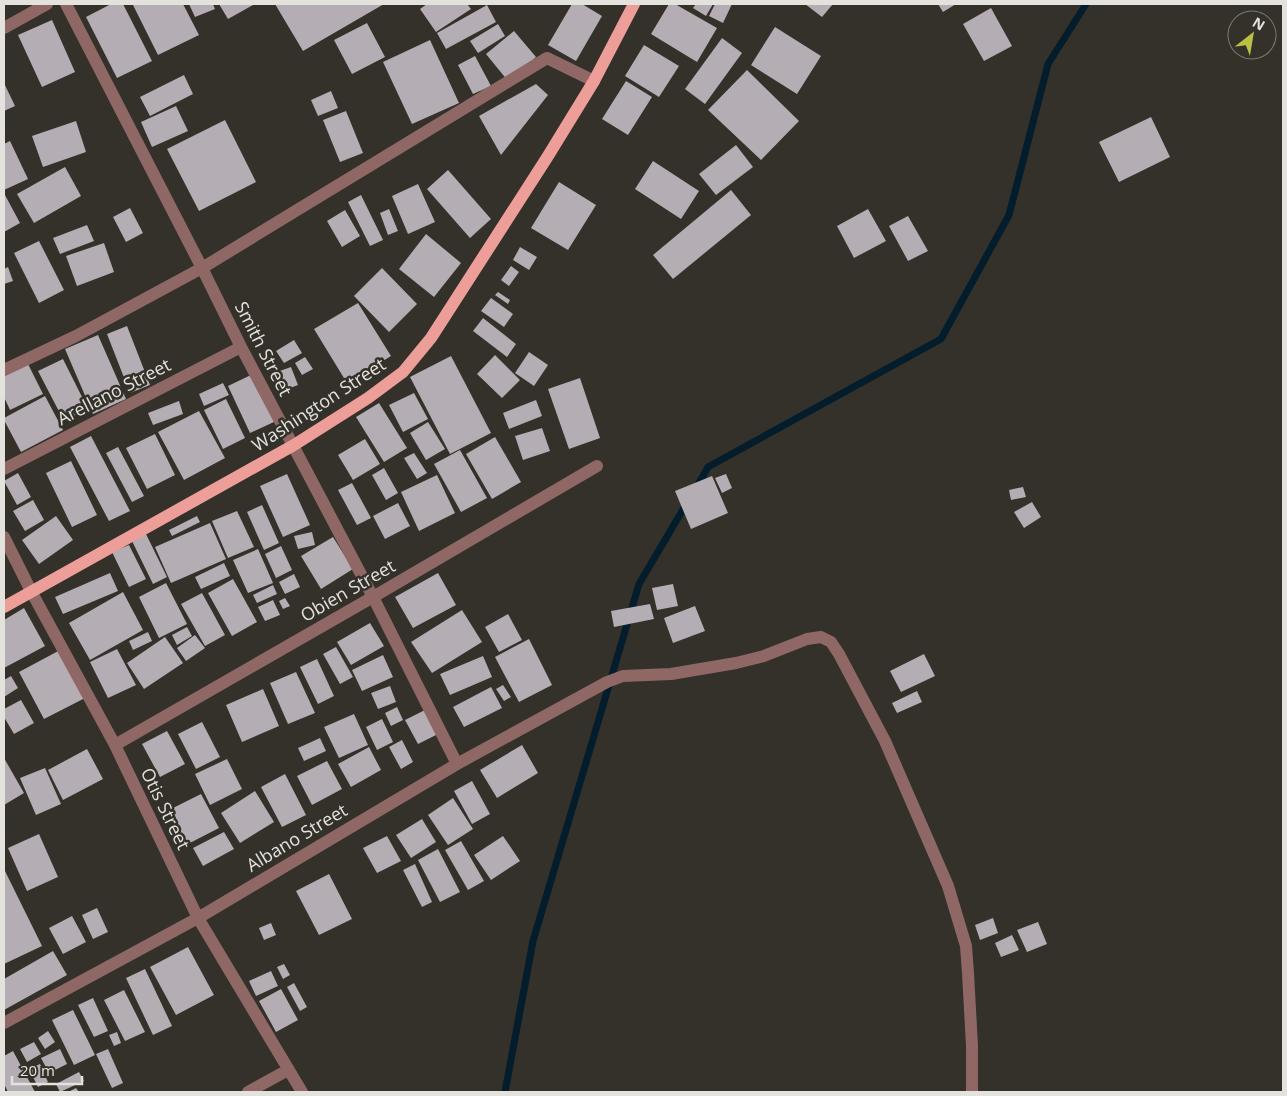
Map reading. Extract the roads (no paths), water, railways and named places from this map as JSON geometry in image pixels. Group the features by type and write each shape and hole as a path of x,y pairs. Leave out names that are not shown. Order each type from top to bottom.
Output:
{"main road":[{"name":"Washington Street","path":"4,607 294,445 368,398 403,372 431,338 548,156 594,81 634,4"}],"street":[{"path":"4,28 48,4"},
{"name":"Smith Street","path":"66,4 241,347 374,597 457,764"},
{"path":"4,370 76,336 202,268 547,58 594,81"},
{"name":"Arellano Street","path":"4,469 241,347"},
{"name":"Obien Street","path":"115,745 374,597 597,466"},
{"name":"Otis Street","path":"4,537 31,591 115,745 198,918 302,1092"},
{"name":"Albano Street","path":"4,1023 198,918 457,764 608,682 623,676 671,674 736,663 764,656 808,639 821,637 831,642 839,654 885,741 948,886 966,946 972,1037 972,1092"},
{"path":"248,1092 288,1070"}],"waterway":[{"path":"696,488 708,467 941,339 1009,215 1048,64 1086,4"},
{"path":"505,1092 533,941 639,584 688,501"}]}
